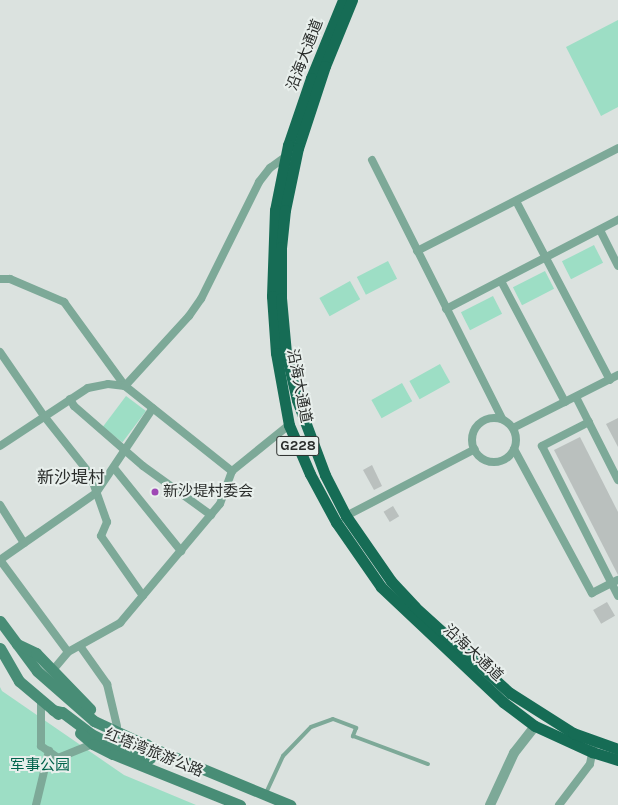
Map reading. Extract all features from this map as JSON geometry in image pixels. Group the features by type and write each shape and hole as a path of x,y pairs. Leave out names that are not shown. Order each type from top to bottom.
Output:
{"highway":[{"name":"沿海大通道","path":"343,0 311,78 284,158 275,210 272,246 272,296 286,378 298,400 325,475 346,516 390,581 431,621 510,693 593,747 618,760"},
{"name":"沿海大通道","path":"352,0 325,66 298,148 285,210 281,247 281,298 286,353 289,425 310,474 336,522 381,587 503,702 535,726 593,747 618,749"},
{"path":"336,522 346,516"}],"main road":[{"path":"0,621 14,643 37,671 94,721 263,800"},
{"path":"14,643 36,653 96,715 140,738 150,747 150,758 141,759 91,734 62,712 53,710"},
{"name":"红塔湾旅游公路","path":"0,648 19,681 93,744 196,785 240,805"},
{"path":"196,785 187,776 186,772 190,769 263,800 290,805"}],"street":[{"path":"416,251 618,148"},
{"path":"124,386 189,316 201,299 259,182 270,168 284,158"},
{"path":"372,160 416,251 502,419 513,428 516,435 514,449 505,459 491,462 479,455 475,449 473,435 481,422 488,419 502,419"},
{"path":"516,200 610,380"},
{"path":"446,309 618,220"},
{"path":"600,230 618,266"},
{"path":"0,280 10,279 64,302 124,386 232,471"},
{"path":"501,281 565,402"},
{"path":"0,352 44,416 90,474 107,522 101,536 143,596"},
{"path":"513,428 618,375"},
{"path":"0,446 88,388 108,384 124,386"},
{"path":"576,397 618,480"},
{"path":"70,399 124,450 211,515"},
{"path":"68,652 0,560 96,493 114,468 152,408"},
{"path":"589,422 542,446 615,582 618,596"},
{"path":"53,670 68,652 120,623 220,504 232,471 289,425"},
{"path":"346,516 475,449"},
{"path":"514,449 592,594 615,582"},
{"path":"114,468 181,551"},
{"path":"0,505 24,543"},
{"path":"80,646 107,684 117,726"},
{"path":"41,701 41,746 58,758 93,744"},
{"path":"490,805 514,753 535,726"},
{"path":"559,805 590,764 593,747"},
{"path":"36,805 48,751"}],"lane":[{"path":"263,800 283,756 311,727 333,719 356,728 353,736 428,764"}],"green space":[{"path":"618,20 618,107 601,116 566,47"},
{"path":"594,245 603,263 571,279 562,261"},
{"path":"388,261 397,279 366,295 357,277"},
{"path":"545,271 554,289 522,305 513,287"},
{"path":"350,281 360,299 330,316 319,298"},
{"path":"493,296 502,314 470,330 461,312"},
{"path":"440,364 450,382 420,399 409,381"},
{"path":"402,383 412,401 382,418 371,400"},
{"path":"126,396 146,411 122,442 103,427"},
{"name":"军事公园","path":"0,687 2,691 124,775 196,805 0,805"}],"building":[{"path":"618,418 618,447 606,424"},
{"path":"580,437 618,512 618,575 554,450"},
{"path":"372,465 382,486 374,490 363,470"},
{"path":"393,506 399,516 390,522 384,512"},
{"path":"607,602 615,616 601,624 593,610"}],"place":[{"name":"新沙堤村委会","path":"155,492"}],"district":[{"name":"新沙堤村","path":"71,478"}]}
